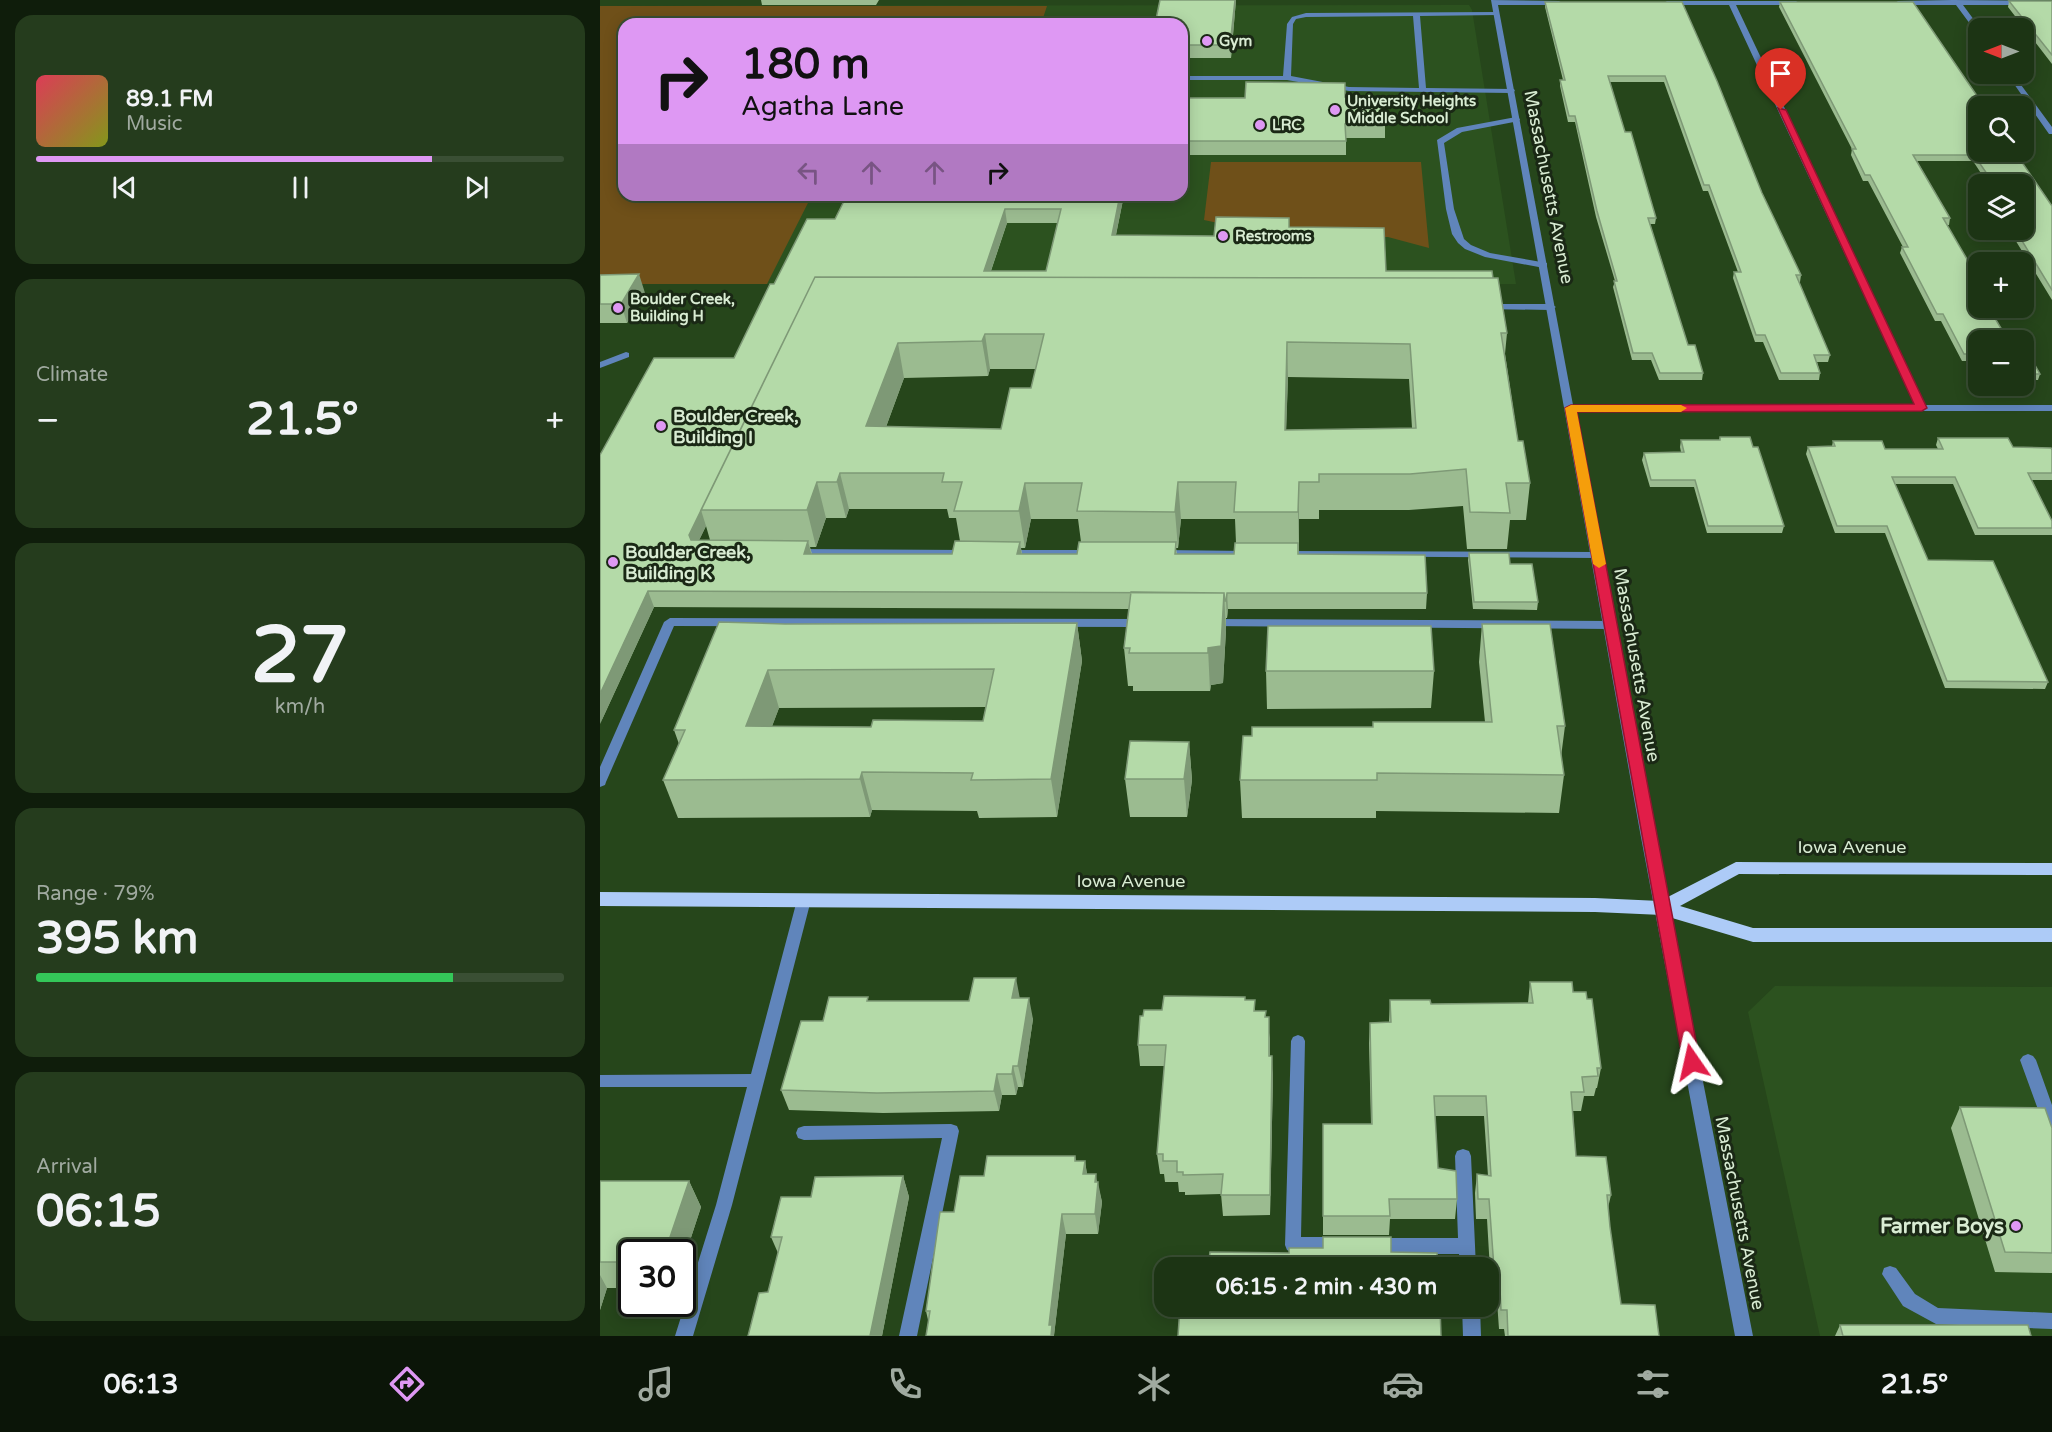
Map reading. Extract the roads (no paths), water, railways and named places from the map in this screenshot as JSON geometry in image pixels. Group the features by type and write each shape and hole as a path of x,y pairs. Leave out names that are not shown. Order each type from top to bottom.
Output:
{"main road":[{"name":"Iowa Avenue","path":"1662,908 1736,868 2052,869"},
{"name":"Iowa Avenue","path":"600,899 1595,905 1662,908 1753,935 2052,934"}],"street":[{"path":"1660,3 1731,1 1803,3"},
{"path":"1731,1 1922,408"},
{"path":"1494,2 1566,3"},
{"name":"Massachusetts Avenue","path":"1494,2 1744,1336"},
{"path":"1957,2 1969,18"},
{"path":"1887,3 2052,3"},
{"path":"1287,78 1290,24 1294,18 1306,15 1496,14"},
{"path":"1416,15 1423,90"},
{"path":"1188,78 1287,78 1349,89 1511,91"},
{"path":"2017,84 2052,132"},
{"path":"1516,119 1460,130 1440,142 1451,213 1460,240 1479,253 1544,265"},
{"path":"1480,307 1551,307"},
{"path":"600,365 626,355"},
{"path":"1571,408 2052,408"},
{"path":"786,552 977,553"},
{"path":"989,553 1108,553"},
{"path":"1156,553 1263,554"},
{"path":"1275,554 1598,555"},
{"path":"600,782 670,622 1149,623"},
{"path":"1197,623 1610,625"},
{"path":"684,1336 724,1205 804,900"},
{"path":"1298,1041 1293,1245 1467,1246"},
{"path":"2028,1060 2052,1126"},
{"path":"600,1081 756,1080"},
{"path":"804,1133 951,1131 908,1336"},
{"path":"1462,1156 1468,1257"},
{"path":"1890,1274 1909,1300 1936,1316 2052,1321"},
{"path":"1471,1317 1472,1336"}],"place":[{"name":"Gym","path":"1207,41"},
{"name":"University Heights Middle School","path":"1335,110"},
{"name":"LRC","path":"1260,125"},
{"name":"Restrooms","path":"1223,236"},
{"name":"Boulder Creek, Building H","path":"618,308"},
{"name":"Boulder Creek, Building I","path":"661,426"},
{"name":"Boulder Creek, Building K","path":"613,562"},
{"name":"Farmer Boys","path":"2016,1226"}]}
